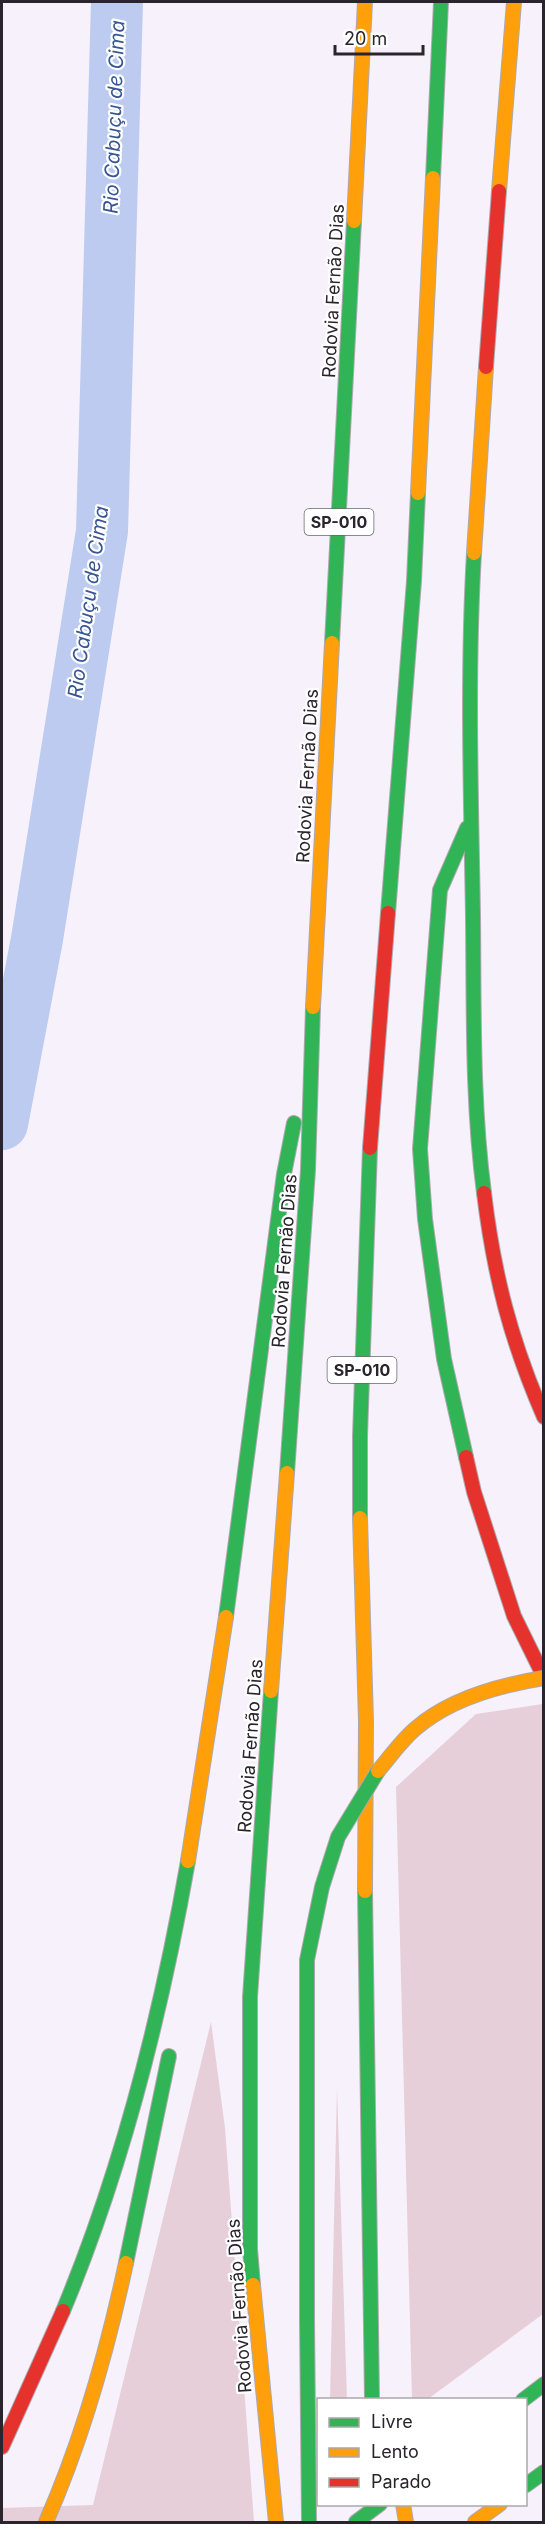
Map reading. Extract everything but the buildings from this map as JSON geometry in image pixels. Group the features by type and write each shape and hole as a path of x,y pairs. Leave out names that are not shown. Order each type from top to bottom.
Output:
{"highway":[{"name":"Rodovia Fernão Dias","path":"276,2523 250,2249 250,1996 308,1182 311,1042 365,2"},
{"name":"SP-010","path":"372,2398 365,1993 366,1721 360,1562 365,1258 368,1176 414,581 441,2"},
{"path":"514,2 491,282 472,586 471,818 476,1077 485,1207 497,1278 525,1379 543,1417"},
{"path":"309,2523 307,1960 322,1887 338,1837 373,1776 414,1731 435,1714 507,1684 543,1677 514,1616 482,1516 458,1428 444,1359 426,1231 420,1149 440,890 471,818"},
{"path":"2,2447 65,2310 97,2228 135,2103 164,1994 197,1824 284,1174 311,1042"},
{"path":"197,1824 199,1878"},
{"path":"46,2523 68,2472 109,2344 171,2047"},
{"path":"370,2375 379,2398"},
{"path":"526,2398 543,2384"},
{"path":"527,2484 543,2472"},
{"path":"356,2523 379,2506"},
{"path":"380,2506 382,2523"},
{"path":"403,2506 406,2523"},
{"path":"477,2521 499,2506"}],"shaded area":[{"path":"543,1704 543,2314 429,2398 412,2398 396,1787 476,1714"},
{"path":"211,2022 225,2128 254,2522 2,2522 2,2508 93,2505"},
{"path":"337,2088 347,2398 330,2398"}],"waterway":[{"name":"Rio Cabuçu de Cima","path":"2,1124 37,939 102,531 117,2"}],"traffic: fast":[{"path":"433,178 441,2"},
{"path":"332,643 354,221"},
{"path":"388,913 414,581 418,493"},
{"path":"474,553 470,689 474,1021 477,1124 484,1193"},
{"path":"466,1457 444,1359 425,1219 420,1149 440,890 467,828"},
{"path":"287,1473 308,1170 313,1007"},
{"path":"226,1617 284,1174 294,1123"},
{"path":"360,1518 360,1436 370,1148"},
{"path":"253,2285 250,2249 250,1997 271,1691"},
{"path":"307,2319 307,1960 322,1887 338,1837 378,1771"},
{"path":"63,2311 104,2202 138,2090 166,1976 188,1861"},
{"path":"365,1891 372,2398"},
{"path":"126,2263 169,2056"},
{"path":"307,2319 309,2522"},
{"path":"526,2398 544,2384"},
{"path":"527,2484 544,2472"},
{"path":"356,2522 377,2506"}],"traffic: slow":[{"path":"354,221 365,2"},
{"path":"499,191 514,2"},
{"path":"418,493 433,178"},
{"path":"474,553 486,367"},
{"path":"313,1007 332,643"},
{"path":"271,1691 287,1473"},
{"path":"360,1518 366,1721 365,1891"},
{"path":"188,1861 226,1617"},
{"path":"378,1771 410,1734 428,1718 443,1709 493,1689 544,1678"},
{"path":"46,2522 83,2427 111,2329 126,2263"},
{"path":"253,2285 276,2522"},
{"path":"403,2506 406,2522"},
{"path":"475,2522 497,2506"}],"traffic: jam":[{"path":"486,367 499,191"},
{"path":"370,1148 388,913"},
{"path":"484,1193 505,1308 522,1362 544,1417"},
{"path":"466,1457 474,1492 514,1616 544,1677"},
{"path":"2,2447 63,2311"}]}
